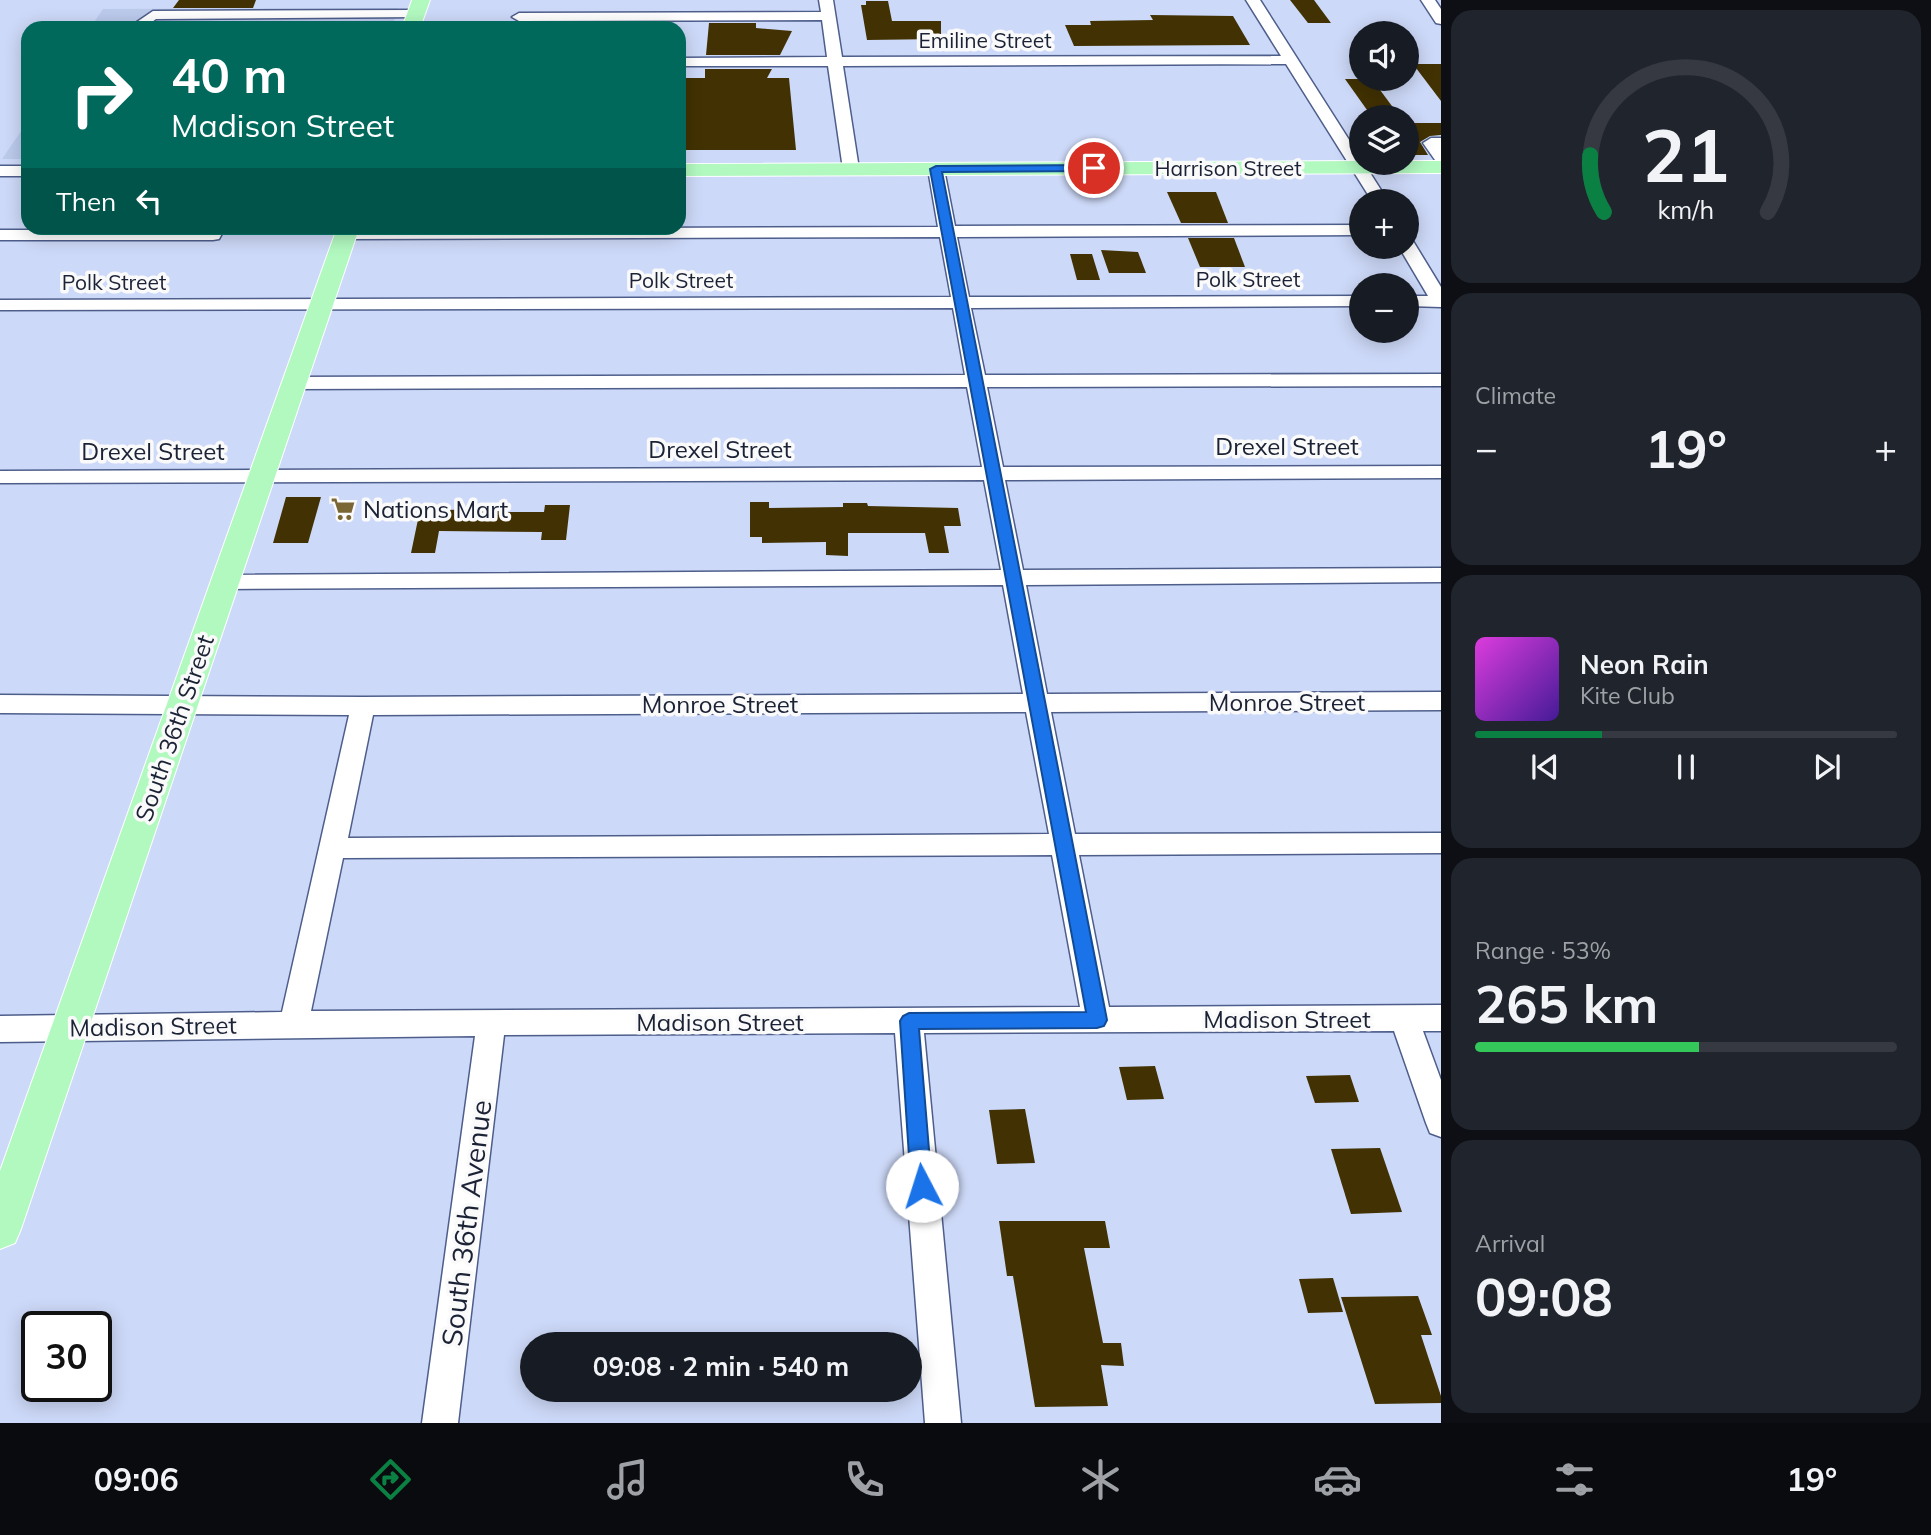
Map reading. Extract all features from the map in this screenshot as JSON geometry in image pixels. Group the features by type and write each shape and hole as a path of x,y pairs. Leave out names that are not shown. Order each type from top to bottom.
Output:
{"main road":[{"name":"Harrison Street","path":"1419,167 1441,167"},
{"name":"Harrison Street","path":"686,170 1349,168"},
{"name":"South 36th Street","path":"0,1229 346,235"}],"street":[{"path":"518,21 523,0"},
{"path":"826,0 851,169"},
{"path":"1253,0 1349,152"},
{"path":"1428,0 1441,20"},
{"path":"145,21 153,15 416,14"},
{"path":"570,21 829,16"},
{"name":"Emiline Street","path":"686,62 1291,60"},
{"path":"1441,143 1431,143 1441,157"},
{"path":"936,169 1097,1020"},
{"path":"686,231 1349,230"},
{"path":"0,234 21,234"},
{"path":"1415,259 1441,302"},
{"name":"Polk Street","path":"0,305 1349,301"},
{"path":"1419,301 1441,302"},
{"path":"293,383 1441,380"},
{"name":"Drexel Street","path":"0,477 1441,472"},
{"path":"224,582 1441,575"},
{"name":"Monroe Street","path":"0,704 363,706 1441,701"},
{"path":"294,1024 363,706"},
{"path":"332,848 1441,843"},
{"path":"1404,1018 1441,1123"},
{"name":"Madison Street","path":"0,1029 294,1024 1441,1018"},
{"path":"909,1021 943,1423"},
{"name":"South 36th Avenue","path":"440,1423 491,1024"}],"shaded area":[{"path":"398,8 394,21 95,21 103,9"},
{"path":"21,131 21,159 2,159"}],"building":[{"path":"179,0 256,0 253,8 173,8"},
{"path":"1290,0 1314,0 1331,23 1308,23"},
{"path":"866,1 888,1 892,21 941,21 941,39 867,40 861,5 866,5"},
{"path":"1150,15 1233,16 1250,45 1074,46 1065,25 1091,25 1090,21 1153,20"},
{"path":"709,23 756,23 756,28 792,31 780,55 706,55"},
{"path":"1419,64 1441,64 1441,101 1419,72"},
{"path":"705,69 772,69 767,78 789,78 796,150 686,150 686,78 705,78"},
{"path":"1354,91 1381,91 1391,105 1363,105"},
{"path":"1419,123 1441,123 1441,135 1430,136 1420,142 1428,155 1419,155"},
{"path":"1167,192 1216,192 1228,223 1181,223"},
{"path":"1188,238 1234,238 1245,267 1200,267"},
{"path":"1101,250 1138,252 1146,273 1109,273"},
{"path":"1070,254 1092,254 1100,280 1077,280"},
{"path":"286,497 321,497 308,543 273,543"},
{"path":"750,502 769,502 769,508 843,507 843,503 867,503 868,506 958,508 961,526 944,526 949,553 929,553 925,533 848,533 848,556 826,555 826,542 762,543 762,537 750,537"},
{"path":"421,505 442,505 443,510 544,512 545,505 570,505 566,540 541,540 542,532 439,531 435,553 411,553"},
{"path":"1155,1066 1164,1099 1127,1100 1119,1067"},
{"path":"1350,1075 1359,1102 1315,1103 1306,1076"},
{"path":"1025,1109 1035,1163 997,1164 989,1110"},
{"path":"1380,1148 1402,1212 1351,1214 1331,1149"},
{"path":"999,1221 1105,1221 1110,1248 1084,1248 1103,1343 1121,1343 1124,1366 1101,1365 1108,1406 1035,1407 1013,1276 1007,1276"},
{"path":"1333,1278 1343,1312 1308,1313 1299,1279"},
{"path":"1418,1296 1432,1335 1421,1335 1441,1403 1375,1404 1341,1297"}],"place":[{"name":"Nations Mart","path":"343,509"}],"route":[{"path":"922,1186 909,1021 1097,1020 936,169 1094,168"}]}
